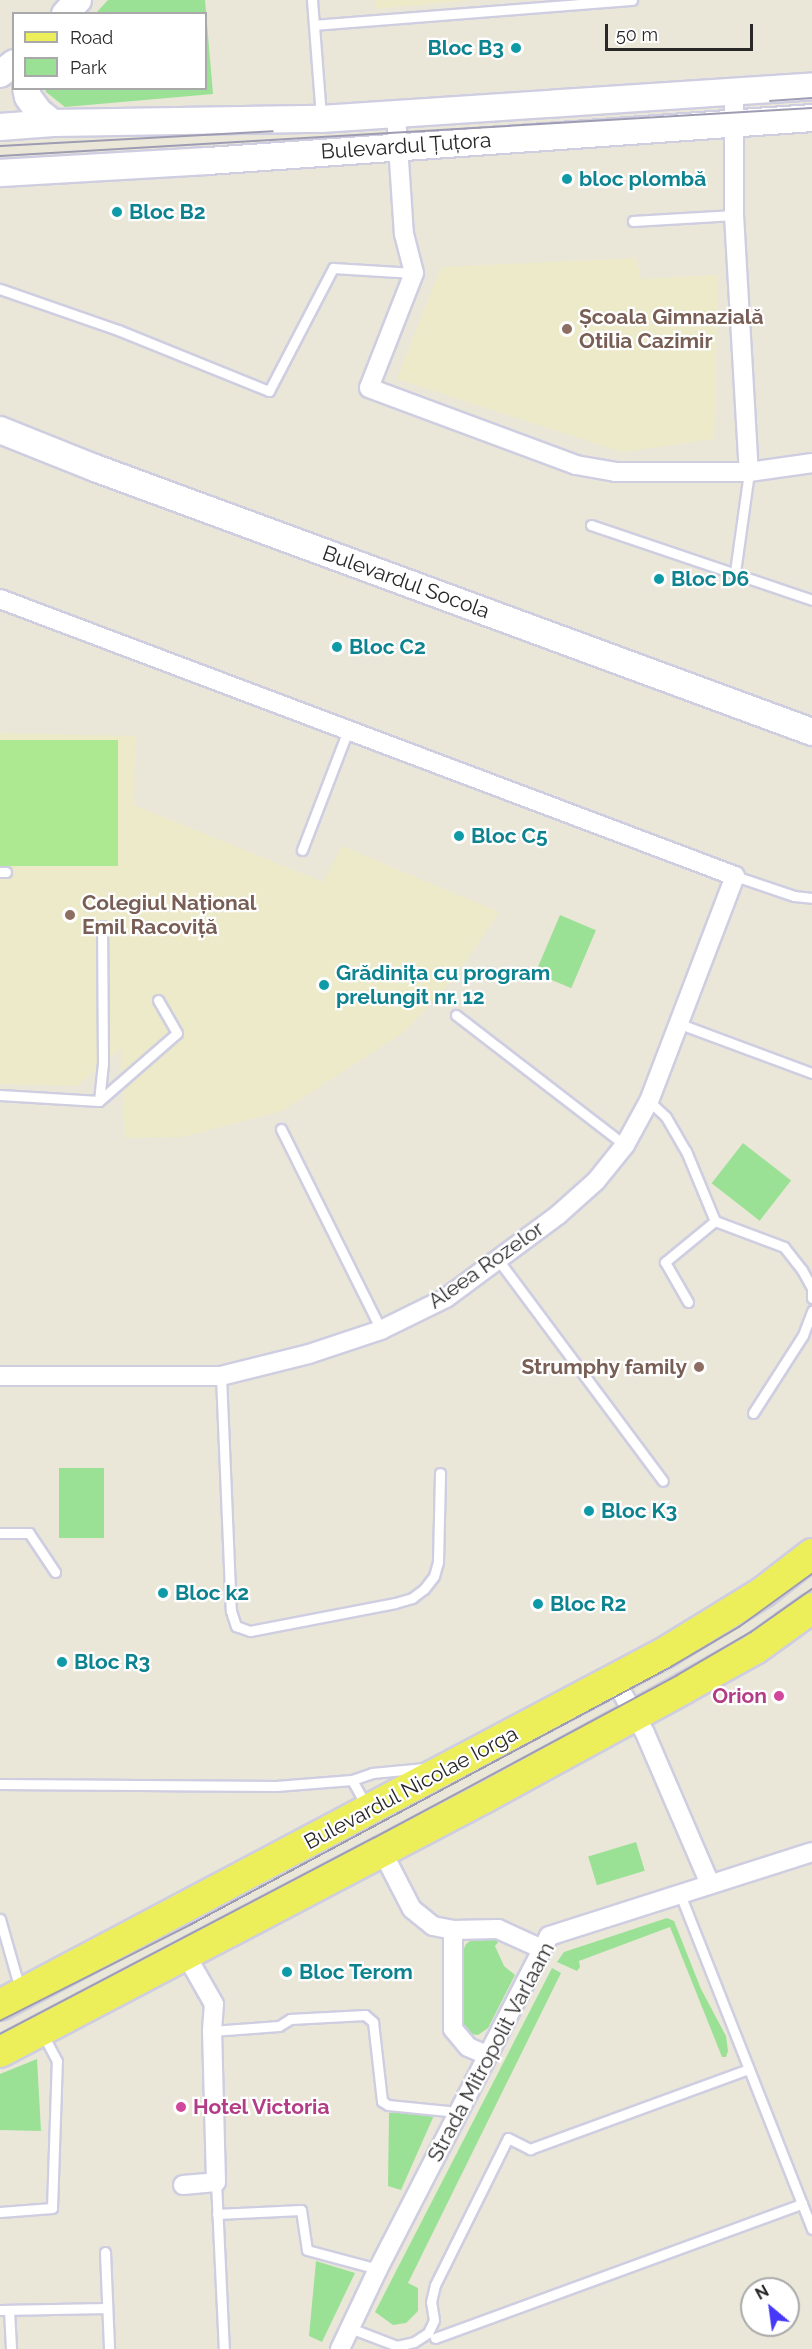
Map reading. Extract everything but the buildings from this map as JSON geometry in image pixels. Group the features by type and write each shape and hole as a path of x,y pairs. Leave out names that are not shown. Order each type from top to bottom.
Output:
{"main road":[{"path":"67,12 78,0"},
{"path":"0,74 12,65"},
{"name":"Bulevardul Țuțora","path":"0,127 53,123 321,119 812,86"},
{"path":"26,90 28,97 38,111 53,123"},
{"name":"Bulevardul Țuțora","path":"0,173 812,118"},
{"name":"Bulevardul Socola","path":"0,430 95,468 812,732"},
{"name":"Bulevardul Nicolae Iorga","path":"11,2000 664,1653 763,1592 812,1554"},
{"name":"Bulevardul Nicolae Iorga","path":"0,2052 41,2033 382,1851 755,1649 812,1608"}],"street":[{"path":"734,90 736,123 734,215 749,472"},
{"path":"396,115 404,234 414,273 369,388 576,465 615,472 749,472 812,464"},
{"path":"0,599 735,876"},
{"name":"Aleea Rozelor","path":"0,1376 220,1376 309,1354 381,1330 446,1298 499,1261 596,1181 625,1145 650,1101 735,876"},
{"path":"614,1679 645,1733 710,1884"},
{"path":"382,1851 412,1909 433,1926 453,1930 498,1929 542,1949"},
{"name":"Strada Mitropolit Varlaam","path":"340,2349 378,2269 549,1936 812,1852"},
{"path":"453,1930 453,2029 468,2047 487,2055"},
{"path":"183,2185 216,2182 212,2031 214,2004 186,1955"}],"lane":[{"path":"312,0 321,119"},
{"path":"314,25 632,0"},
{"path":"633,221 734,215"},
{"path":"0,289 118,330 269,391 333,268 414,273"},
{"path":"735,572 749,472"},
{"path":"591,525 812,600"},
{"path":"302,850 348,730"},
{"path":"735,876 794,896 812,898"},
{"path":"99,1101 103,1063 102,926"},
{"path":"0,1095 99,1101 177,1033 158,1000"},
{"path":"456,1015 625,1145"},
{"path":"680,1024 812,1073"},
{"path":"650,1101 666,1117 686,1151 715,1221 784,1247 802,1270 812,1288 812,1298"},
{"path":"281,1129 381,1330"},
{"path":"688,1302 665,1262 715,1221"},
{"path":"499,1261 663,1481"},
{"path":"753,1413 803,1335 812,1311"},
{"path":"220,1376 231,1611 236,1626 250,1630 412,1598 424,1589 434,1576 438,1562 440,1473"},
{"path":"0,1533 29,1533 55,1572"},
{"path":"0,1784 276,1786 352,1780 372,1773 426,1768 432,1776"},
{"path":"352,1780 369,1811"},
{"path":"680,1894 812,2229"},
{"path":"0,1919 11,2000"},
{"path":"212,2031 279,2026 290,2019 365,2015 373,2022 382,2101 388,2105 458,2112"},
{"path":"0,2212 52,2208 57,2061 41,2033"},
{"path":"438,2349 431,2336 434,2320 431,2302 435,2285 508,2138 530,2149 749,2070"},
{"path":"216,2182 224,2349"},
{"path":"350,2328 396,2347 802,2204"},
{"path":"217,2214 301,2210 307,2250 378,2269"},
{"path":"105,2252 109,2349"},
{"path":"10,2349 5,2310 107,2308"}],"shaded area":[{"path":"375,0 474,0 376,9"},
{"name":"Școala Gimnazială Otilia Cazimir","path":"636,258 641,279 718,275 714,439 622,452 397,379 441,267"},
{"path":"0,733 135,736 134,805 323,882 342,846 499,912 455,977 404,1032 282,1111 183,1137 125,1138 121,1048 77,1086 0,1084"}],"green space":[{"path":"108,0 205,0 206,12 97,12"},
{"path":"207,24 213,94 65,107 45,90 207,90"},
{"path":"0,740 118,740 118,866 0,866"},
{"path":"560,915 596,930 571,988 535,973"},
{"path":"743,1143 791,1181 760,1221 712,1183"},
{"path":"59,1468 104,1468 104,1538 59,1538"},
{"path":"636,1842 645,1871 597,1885 588,1857"},
{"path":"667,1918 674,1921 701,1989 726,2036 728,2051 726,2057 722,2057 670,1927 579,1961 580,1967 577,1971 557,1962 564,1952"},
{"path":"491,1936 500,1940 495,1946 504,1966 515,1975 488,2028 478,2035 470,2034 461,2023 461,1955 466,1944 476,1937"},
{"path":"552,1968 561,1973 408,2283 418,2288 418,2311 406,2323 393,2325 375,2312"},
{"path":"37,2059 41,2131 0,2130 0,2074"},
{"path":"389,2113 435,2113 401,2190 388,2186"},
{"path":"316,2261 355,2273 322,2342 309,2336"}],"tram line":[{"path":"770,101 812,98"},
{"path":"0,156 812,108"},
{"path":"0,146 273,131"},
{"path":"0,2021 190,1925 671,1667 739,1627 812,1574"},
{"path":"0,2034 374,1838 676,1676 751,1632 812,1589"}],"place":[{"name":"Bloc B3","path":"516,48"},
{"name":"bloc plombă","path":"567,179"},
{"name":"Bloc B2","path":"117,212"},
{"name":"Școala Gimnazială Otilia Cazimir","path":"567,329"},
{"name":"Bloc D6","path":"659,579"},
{"name":"Bloc C2","path":"337,647"},
{"name":"Bloc C5","path":"459,836"},
{"name":"Colegiul Național Emil Racoviță","path":"70,915"},
{"name":"Grădinița cu program prelungit nr. 12","path":"324,985"},
{"name":"Strumphy family","path":"699,1367"},
{"name":"Bloc K3","path":"589,1511"},
{"name":"Bloc k2","path":"163,1593"},
{"name":"Bloc R2","path":"538,1604"},
{"name":"Bloc R3","path":"62,1662"},
{"name":"Orion","path":"779,1696"},
{"name":"Bloc Terom","path":"287,1972"},
{"name":"Hotel Victoria","path":"181,2107"}]}
